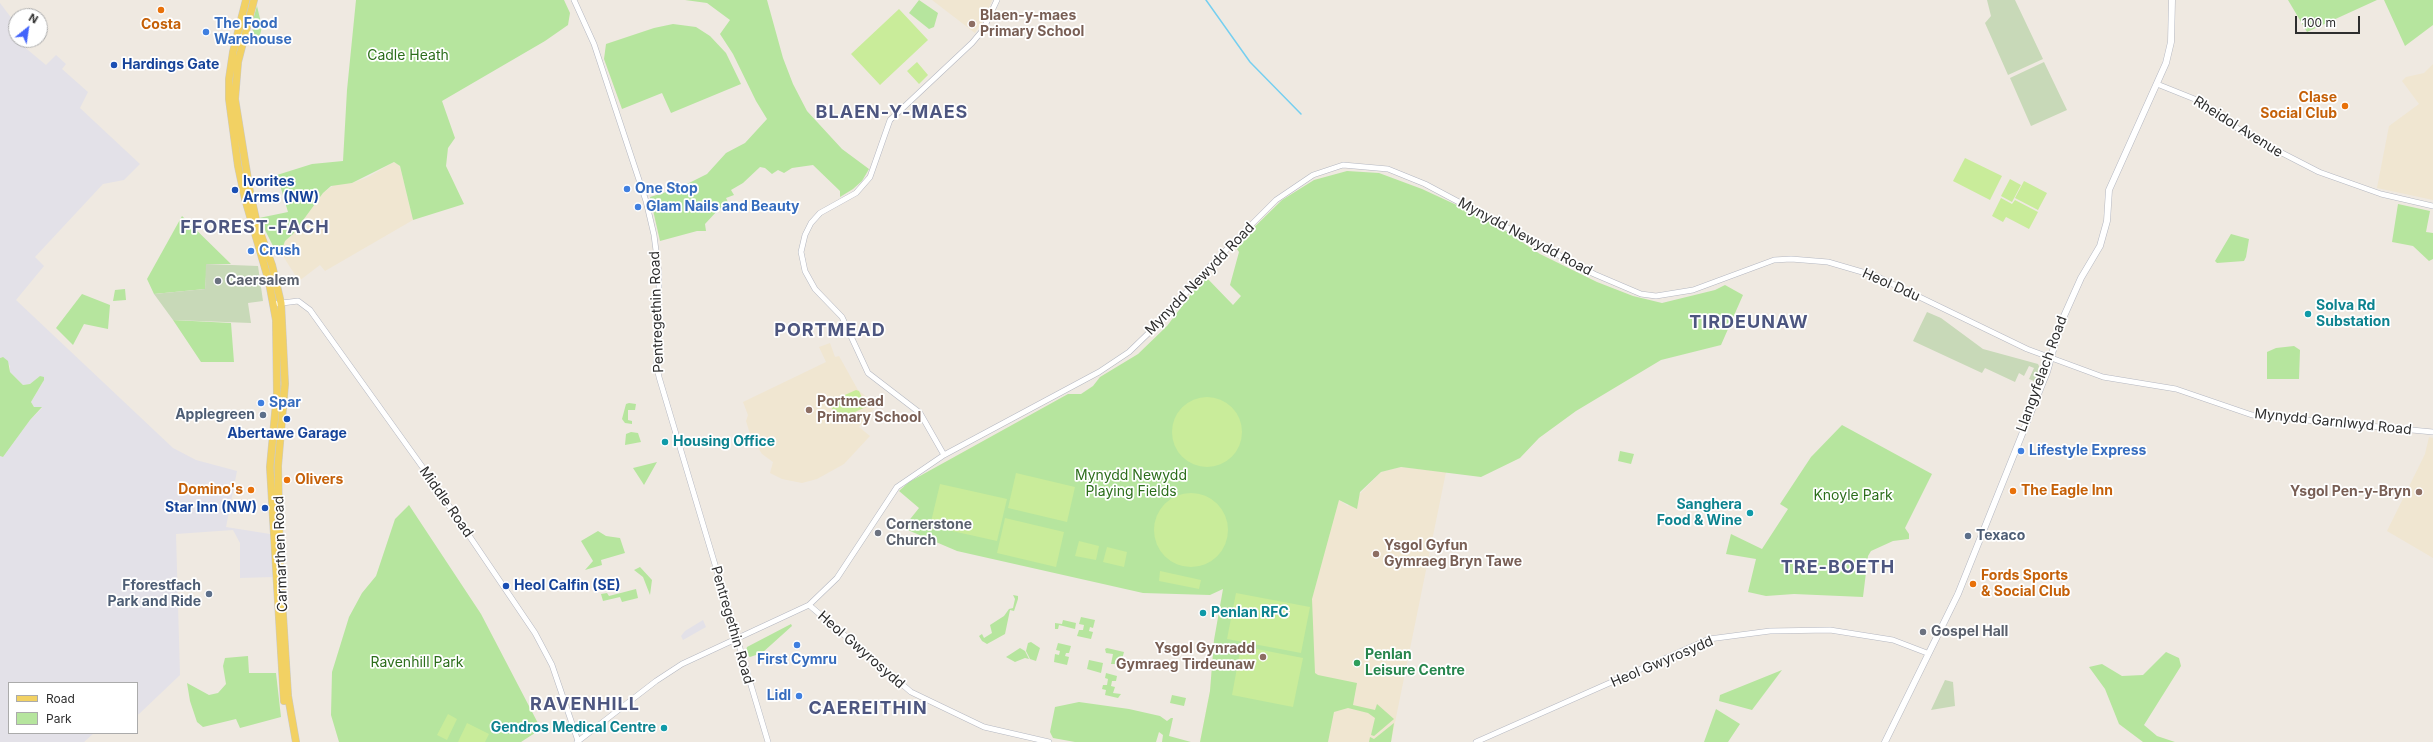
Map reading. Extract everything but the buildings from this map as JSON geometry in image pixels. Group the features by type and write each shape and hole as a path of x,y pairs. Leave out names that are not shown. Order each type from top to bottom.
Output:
{"main road":[{"path":"246,0 233,52 229,79 229,99 238,166 254,225"},
{"path":"254,0 238,62 235,99 254,225"},
{"name":"Llangyfelach Road","path":"1885,742 1925,662 1927,653 1932,648 1958,594 2050,358 2067,308 2103,237 2109,190 2157,84 2169,52 2172,0"},
{"name":"Carmarthen Road","path":"254,225 278,303 285,384 278,466 280,568 288,701 296,742"},
{"name":"Carmarthen Road","path":"278,303 278,386 270,467 280,663 284,706 292,742"}],"street":[{"name":"Pentregethin Road","path":"574,0 594,44 646,201 654,235 659,274 659,352 656,362 659,377 768,742"},
{"path":"944,455 920,413 868,373 842,317 815,289 805,271 801,252 805,235 811,223 820,213 856,193 870,177 890,120 972,43 983,30 997,0"},
{"name":"Rheidol Avenue","path":"2157,84 2197,100 2247,135 2319,172 2381,194 2433,206"},
{"name":"Mynydd Newydd Road","path":"578,741 664,675 691,659 809,605 837,578 897,487 944,455 1099,372 1129,352 1159,322 1208,268 1276,200 1313,175 1343,165 1388,169 1425,184 1594,274 1641,294 1656,296 1673,294 1724,280"},
{"name":"Heol Ddu","path":"1724,280 1774,260 1813,260 1842,265 1876,276 1962,319 2050,358"},
{"name":"Middle Road","path":"278,303 298,301 310,310 496,575 535,633 552,665 578,741"},
{"name":"Mynydd Garnlwyd Road","path":"2050,358 2103,377 2176,388 2252,415 2433,432"},
{"name":"Heol Gwyrosydd","path":"809,605 898,683 927,702 984,727 1048,742"},
{"name":"Heol Gwyrosydd","path":"1476,742 1709,639 1770,631 1830,630 1893,640 1927,653"}],"shaded area":[{"name":"Blaen-y-maes Primary School","path":"932,0 992,0 986,16 975,33"},
{"path":"0,3 8,14 8,48 26,48 46,65 56,55 66,64 62,69 88,92 80,108 140,164 124,180 103,184 35,257 44,266 16,300 173,448 196,460 237,471 226,527 270,534 273,577 240,578 240,543 233,530 176,534 180,675 139,714 138,682 8,682 8,734 93,734 84,742 0,742 0,456 3,457 30,420 42,408 34,407 31,402 43,382 40,376 30,384 23,385 10,372 10,366 2,357 0,358"},
{"path":"2433,64 2433,200 2377,188 2389,126 2419,104 2402,81 2406,77 2424,73"},
{"path":"394,162 400,166 413,220 325,271 320,265 299,281 281,253 285,241 293,234 323,193 335,184 352,183 368,177"},
{"name":"Portmead Primary School","path":"830,343 835,357 839,356 858,390 877,405 859,427 870,436 844,464 817,479 802,483 782,479 770,473 773,462 762,454 751,437 746,421 748,415 743,402 826,362 819,347"},
{"name":"Ysgol Pen-y-Bryn","path":"2429,437 2433,438 2433,558 2387,531 2425,454"},
{"path":"1401,467 1446,472 1391,742 1200,742 1210,691 1214,640 1339,500 1348,506 1381,472"},
{"path":"703,620 706,627 683,640 681,636 685,631"}],"green space":[{"name":"Cadle Heath","path":"356,0 564,0 570,13 568,25 545,41 442,101 455,138 448,148 446,166 464,204 413,220 400,166 394,162 352,183 331,186 323,193 293,234 285,241 281,253 274,248 259,218 288,212 277,175 312,164 343,161 347,90"},
{"path":"685,0 767,0 783,58 793,84 807,111 842,149 869,169 862,181 840,197 840,191 813,165 792,168 784,173 778,170 772,174 765,168 760,167 743,183 731,190 734,195 726,198 729,204 718,210 705,224 706,231 697,231 660,241 650,197 679,188 707,174 726,153 745,143 767,119 756,101 733,54 720,34 730,20 707,3"},
{"path":"919,0 938,13 934,27 929,29 909,13"},
{"path":"1987,0 2015,0 2043,59 2008,75 1985,23 1991,16"},
{"path":"2288,0 2377,0 2307,32"},
{"path":"2384,0 2433,0 2433,25 2405,46"},
{"path":"257,6 262,27 259,39 254,42 252,23"},
{"path":"899,9 928,40 880,85 851,54"},
{"path":"673,24 696,27 710,36 726,53 741,84 671,113 662,93 622,109 604,59 606,44 654,28"},
{"path":"917,62 928,75 919,84 907,71"},
{"path":"2044,62 2067,110 2031,126 2010,78"},
{"path":"1965,158 2002,176 1990,200 1953,181"},
{"name":"Mynydd Newydd Playing Fields","path":"1347,171 1379,173 1422,189 1489,220 1540,254 1597,282 1633,296 1662,303 1715,290 1725,285 1743,295 1721,345 1661,360 1576,411 1539,438 1520,458 1481,477 1401,467 1381,472 1360,492 1357,509 1339,500 1312,599 1315,673 1318,675 1357,683 1353,705 1375,710 1377,704 1394,719 1374,736 1371,735 1375,718 1368,713 1348,708 1334,712 1328,742 1200,742 1210,691 1214,640 1223,589 1210,595 1143,593 957,551 903,528 919,508 899,491 909,482 1068,394 1081,394 1093,386 1100,377 1138,354 1167,326 1205,276 1233,305 1241,296 1230,285 1239,252 1235,246 1282,200 1314,180"},
{"path":"2010,179 2021,185 2012,202 2001,196"},
{"path":"2024,181 2047,193 2038,210 2015,198"},
{"path":"2001,198 2012,204 2015,200 2038,212 2029,229 2006,217 2003,222 1992,216"},
{"path":"2398,204 2430,211 2426,232 2433,233 2433,259 2429,261 2413,246 2392,242"},
{"path":"182,216 231,264 207,264 205,289 154,294 147,279"},
{"path":"2231,234 2249,239 2246,257 2244,261 2217,263 2215,261"},
{"path":"206,264 258,266 263,301 248,303 251,323 173,320 154,294 205,289"},
{"path":"125,289 126,300 113,301 115,290"},
{"path":"82,294 110,305 108,329 84,324 73,345 56,328"},
{"path":"1927,312 1941,318 1983,349 2038,364 2041,370 2035,390 2031,389 2034,381 2029,379 2034,368 2029,366 2024,376 2019,373 2015,382 1985,368 1982,373 1913,341"},
{"path":"173,320 231,323 234,362 201,362"},
{"path":"2294,346 2300,350 2299,379 2267,379 2267,352 2276,348"},
{"path":"3,357 8,361 10,372 23,385 30,384 40,376 44,377 44,380 31,402 34,407 42,407 30,420 3,457 0,456 0,358"},
{"path":"856,390 859,391 866,407 837,420 829,402"},
{"path":"1207,397 1220,400 1232,407 1239,419 1242,432 1239,445 1232,457 1220,464 1207,467 1194,464 1182,457 1175,445 1172,432 1175,419 1182,407 1194,400"},
{"path":"626,404 636,404 635,410 628,410 628,420 632,421 632,424 625,423 622,419"},
{"name":"Knoyle Park","path":"1842,425 1932,474 1905,528 1909,534 1909,539 1893,541 1871,551 1868,556 1863,597 1794,594 1766,596 1748,592 1756,559 1726,554 1731,534 1762,549 1788,509 1780,504 1811,457"},
{"path":"631,432 638,433 641,442 625,445 626,434"},
{"path":"1620,451 1634,454 1631,464 1618,461"},
{"path":"657,462 644,485 633,468"},
{"path":"1016,473 1075,487 1067,522 1008,508"},
{"path":"940,484 1007,499 997,541 930,526"},
{"path":"1191,493 1205,496 1217,504 1225,516 1228,530 1225,544 1217,556 1205,564 1191,567 1177,564 1165,556 1157,544 1154,530 1157,516 1165,504 1177,496"},
{"name":"Ravenhill Park","path":"409,505 481,614 541,729 521,742 339,742 331,715 332,672 349,617 362,593 376,576 395,519"},
{"path":"1005,518 1064,532 1056,567 997,553"},
{"path":"598,531 606,536 620,538 625,553 601,560 602,565 585,570 593,561 581,541"},
{"path":"1079,541 1099,546 1096,560 1075,556"},
{"path":"1107,547 1127,552 1124,567 1103,562"},
{"path":"640,567 652,580 650,595 643,577 634,570"},
{"path":"1160,571 1201,580 1199,589 1159,581"},
{"path":"636,589 638,598 622,602 620,597 603,601 601,594 607,593 609,596"},
{"path":"1236,593 1310,607 1301,653 1227,639"},
{"path":"1013,595 1018,596 1018,599 1014,611 1010,610 1005,634 987,644 982,641 979,636 982,634 984,638 992,633 990,625 1004,616 1009,609 1013,608 1015,599"},
{"path":"1081,617 1095,620 1093,628 1090,627 1089,631 1093,632 1091,639 1077,636 1079,630 1083,630 1084,625 1079,624"},
{"path":"1063,620 1076,623 1075,629 1059,625 1058,629 1055,629 1055,623 1062,624"},
{"path":"791,624 792,626 762,653 750,657 745,654 747,647"},
{"path":"1031,642 1040,648 1036,661 1030,659 1026,651 1028,643"},
{"path":"1058,643 1071,646 1069,653 1066,653 1065,656 1069,657 1067,665 1054,662 1055,654 1059,655 1060,651 1056,650"},
{"path":"1241,646 1303,658 1293,707 1232,695"},
{"path":"1020,648 1025,651 1029,659 1025,658 1015,662 1006,657"},
{"path":"1107,648 1124,652 1122,659 1118,658 1119,664 1111,664 1113,654 1106,653 1105,649"},
{"path":"2166,652 2179,658 2181,666 2144,725 2157,736 2175,742 2143,742 2119,724 2105,689 2089,667 2102,664 2122,676 2143,675"},
{"path":"248,656 249,673 276,673 281,717 240,728 236,719 203,727 197,722 190,701 187,683 209,695 218,693 226,684 223,666 225,658"},
{"path":"1089,660 1103,663 1101,673 1087,669"},
{"path":"1782,670 1752,710 1719,701 1720,695"},
{"path":"1106,673 1117,676 1116,681 1112,681 1111,686 1115,687 1113,693 1121,694 1118,698 1105,695 1106,690 1102,689 1103,685 1107,685 1108,679 1105,678"},
{"path":"1945,680 1953,682 1955,706 1931,710"},
{"path":"1172,695 1186,698 1184,706 1170,703"},
{"path":"1079,702 1129,709 1160,716 1167,721 1173,718 1169,736 1191,742 1162,742 1163,735 1159,732 1156,742 1075,742 1053,738 1050,732 1055,707"},
{"path":"1716,709 1740,724 1728,742 1704,742"},
{"path":"448,714 457,719 447,740 437,735"},
{"path":"467,723 489,734 485,742 458,742"},
{"path":"1394,723 1391,742 1369,742 1370,737 1374,739"}],"waterway":[{"path":"1206,0 1250,62 1301,114"}],"place":[{"name":"Costa","path":"161,10"},
{"name":"Blaen-y-maes Primary School","path":"972,24"},
{"name":"The Food Warehouse","path":"206,32"},
{"name":"Hardings Gate","path":"114,65"},
{"name":"Clase Social Club","path":"2345,106"},
{"name":"One Stop","path":"627,189"},
{"name":"Ivorites Arms (NW)","path":"235,190"},
{"name":"Glam Nails and Beauty","path":"638,207"},
{"name":"Crush","path":"251,251"},
{"name":"Caersalem","path":"218,281"},
{"name":"Solva Rd Substation","path":"2308,314"},
{"name":"Spar","path":"261,403"},
{"name":"Portmead Primary School","path":"809,410"},
{"name":"Applegreen","path":"263,415"},
{"name":"Abertawe Garage","path":"287,419"},
{"name":"Housing Office","path":"665,442"},
{"name":"Lifestyle Express","path":"2021,451"},
{"name":"Olivers","path":"287,480"},
{"name":"Domino's","path":"251,490"},
{"name":"The Eagle Inn","path":"2013,491"},
{"name":"Ysgol Pen-y-Bryn","path":"2419,492"},
{"name":"Star Inn (NW)","path":"265,508"},
{"name":"Sanghera Food & Wine","path":"1750,513"},
{"name":"Cornerstone Church","path":"878,533"},
{"name":"Texaco","path":"1968,536"},
{"name":"Ysgol Gyfun Gymraeg Bryn Tawe","path":"1376,554"},
{"name":"Fords Sports & Social Club","path":"1973,584"},
{"name":"Heol Calfin (SE)","path":"506,586"},
{"name":"Fforestfach Park and Ride","path":"209,594"},
{"name":"Penlan RFC","path":"1203,613"},
{"name":"Gospel Hall","path":"1923,632"},
{"name":"First Cymru","path":"797,645"},
{"name":"Ysgol Gynradd Gymraeg Tirdeunaw","path":"1263,657"},
{"name":"Penlan Leisure Centre","path":"1357,663"},
{"name":"Lidl","path":"799,696"},
{"name":"Gendros Medical Centre","path":"664,728"}],"district":[{"name":"BLAEN-Y-MAES","path":"892,113"},
{"name":"FFOREST-FACH","path":"255,228"},
{"name":"TIRDEUNAW","path":"1749,323"},
{"name":"PORTMEAD","path":"830,331"},
{"name":"TRE-BOETH","path":"1838,568"},
{"name":"RAVENHILL","path":"585,705"},
{"name":"CAEREITHIN","path":"868,709"}]}
